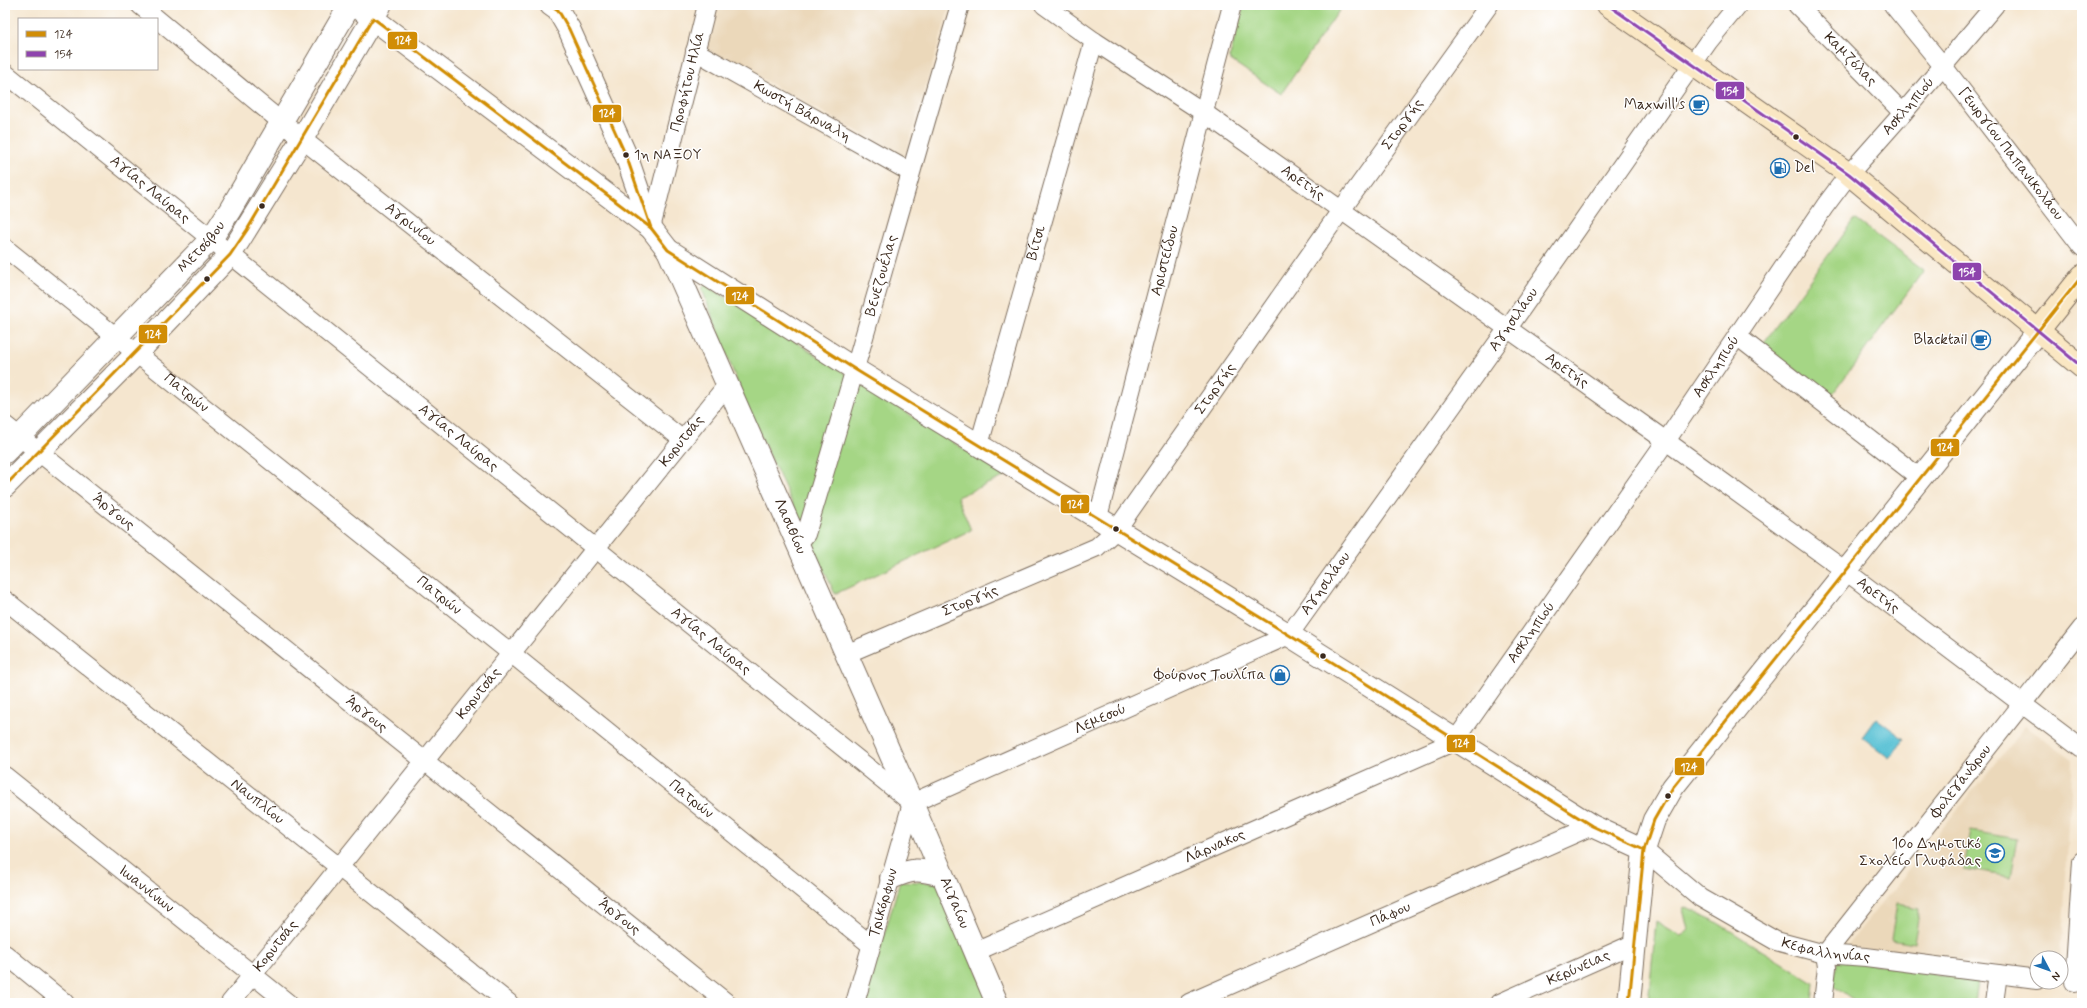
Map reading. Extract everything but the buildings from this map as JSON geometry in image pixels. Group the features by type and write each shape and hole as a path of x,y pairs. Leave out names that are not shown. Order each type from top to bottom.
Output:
{"main road":[{"path":"1608,5 1849,174 2082,367"},
{"path":"2038,331 2082,276"}],"street":[{"name":"Αγρινίου","path":"140,5 156,18"},
{"name":"Μετσόβου","path":"10,438 116,337 210,239 230,210 350,5"},
{"path":"355,5 377,11 651,228 668,250 856,370 1289,635 1592,826 1644,850"},
{"path":"551,5 558,10 569,29 627,158 651,228"},
{"name":"Προφήτου Ηλία","path":"651,228 707,5"},
{"name":"Βενεζουέλας","path":"798,544 806,534 856,370 910,172 960,5"},
{"name":"Αρετής","path":"1044,5 1094,41 1203,112 1342,209 1666,441 2023,702 2082,749"},
{"name":"Αριστείδου","path":"1098,517 1232,5"},
{"name":"Στοργής","path":"846,654 1097,547 1117,529 1342,209 1489,5"},
{"name":"Αγησιλάου","path":"1289,635 1508,328 1693,64 1738,5"},
{"name":"Καμζόλας","path":"1797,5 1903,113"},
{"name":"Γεωργίου Παπανικολάου","path":"1893,5 1943,66 2082,247"},
{"name":"Ασκληπιού","path":"1455,741 1666,441 1799,244 1849,174 1995,5"},
{"name":"Μετσόβου","path":"5,486 136,354 230,255 302,139 377,11"},
{"name":"Αγρινίου","path":"158,20 302,139 683,440"},
{"name":"Βίτσι","path":"979,446 1094,41"},
{"name":"Κωστή Βάρναλη","path":"696,50 910,172"},
{"name":"Αγίας Λαύρας","path":"5,73 912,803"},
{"name":"Πατρών","path":"5,248 512,654 871,945"},
{"name":"Λασιθίου","path":"668,250 912,803"},
{"path":"1630,1003 1644,850 1654,820 1673,787 1847,572 2038,331"},
{"path":"1737,336 1920,478"},
{"name":"Κορυτσάς","path":"230,1003 254,976 727,385"},
{"name":"Άργους","path":"10,438 38,452 727,1003"},
{"name":"Ναυπλίου","path":"5,600 341,867 509,1003"},
{"name":"Φολεγάνδρου","path":"1825,954 2082,628"},
{"name":"Λεμεσού","path":"912,803 1289,635"},
{"name":"Λάρνακος","path":"975,952 1455,741"},
{"name":"Ιωαννίνων","path":"5,776 288,1003"},
{"name":"Αιγαίου","path":"912,803 996,1003"},
{"name":"Τρικόρφων","path":"855,1003 912,803"},
{"name":"Πάφου","path":"1189,1003 1592,826"},
{"name":"Κεφαλληνίας","path":"1644,850 1701,898 1776,941 1825,954 1866,956 2029,978"},
{"path":"2072,982 2082,861"},
{"path":"891,878 906,871 919,869 942,875"},
{"name":"Κερύνειας","path":"1500,1003 1635,943"},
{"path":"5,954 59,1001"},
{"path":"1823,1003 1827,967 1825,954"},
{"path":"1994,1003 1998,974"}],"shaded area":[{"path":"716,5 950,5 905,157 705,48"},
{"name":"10o Δημοτικό Σχολείο Γλυφάδας","path":"2025,726 2073,759 2061,950 2029,950 2029,967 2004,966 1846,947"}],"green space":[{"path":"1244,5 1343,5 1281,94 1229,59"},
{"path":"1855,219 1924,270 1831,396 1762,345"},
{"path":"705,284 1006,476 957,497 971,530 835,594 745,403 702,289"},
{"path":"1971,831 2017,839 2010,877 1964,869"},
{"path":"900,881 939,883 991,1003 864,1003"},
{"path":"1897,904 1920,908 1914,943 1891,939"},
{"path":"1684,907 1713,920 1814,983 1812,1003 1648,1003 1656,921 1681,936 1688,930 1683,909"},
{"path":"1838,958 1978,981 1975,1003 1857,1003 1833,985"}],"water":[{"path":"1876,718 1904,739 1889,758 1862,737"}],"transit line":[{"name":"124","path":"551,5 558,10 569,29 627,158 651,228"},
{"name":"154","path":"1608,5 1849,174 2082,367"},
{"name":"124","path":"5,486 230,255 247,230 373,18 651,228 668,250 856,370 1289,635 1592,826 1644,850"},
{"name":"124","path":"1629,1003 1644,850 1654,820 1673,787 2082,276"}],"place":[{"name":"Maxwill's","path":"1699,105"},
{"name":"1η ΝΑΞΟΥ","path":"626,155"},
{"name":"Del","path":"1780,168"},
{"name":"Blacktail","path":"1981,340"},
{"name":"Φούρνος Τουλίπα","path":"1280,675"},
{"name":"10o Δημοτικό Σχολείο Γλυφάδας","path":"1995,853"}]}
